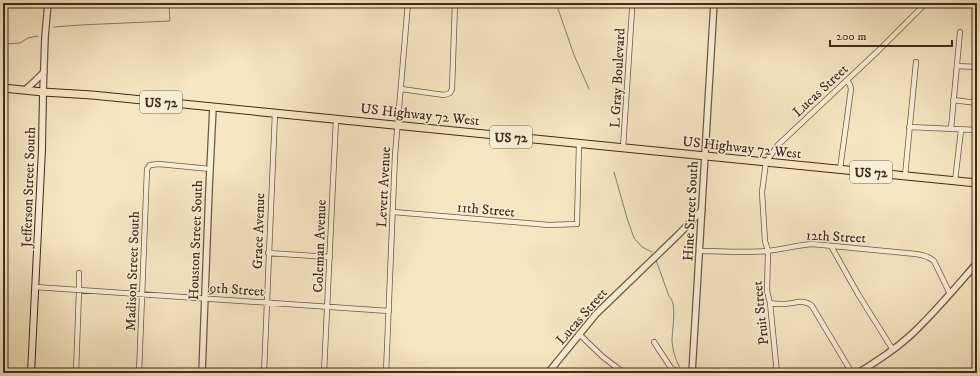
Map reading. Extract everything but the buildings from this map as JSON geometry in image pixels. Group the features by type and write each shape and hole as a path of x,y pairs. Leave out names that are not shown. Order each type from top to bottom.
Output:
{"highway":[{"name":"US Highway 72 West","path":"3,88 275,113 977,183"}],"main road":[{"name":"Jefferson Street South","path":"31,373 42,149 43,92"}],"street":[{"name":"Jefferson Street South","path":"43,92 48,3"},
{"name":"Levert Avenue","path":"386,373 395,155 408,3"},
{"path":"401,89 444,95 450,93 452,88 456,3"},
{"name":"Hine Street South","path":"692,373 714,3"},
{"name":"Lucas Street","path":"766,162 778,146 926,3"},
{"name":"L Gray Boulevard","path":"624,148 632,10"},
{"path":"951,129 960,32"},
{"path":"904,176 916,62"},
{"path":"957,66 977,67"},
{"path":"25,90 44,72"},
{"path":"840,169 851,89 847,80"},
{"path":"954,100 977,103"},
{"name":"Houston Street South","path":"202,373 213,107"},
{"name":"Grace Avenue","path":"264,373 275,113"},
{"name":"Coleman Avenue","path":"324,373 336,119"},
{"path":"909,127 977,130"},
{"path":"955,181 961,130"},
{"name":"11th Street","path":"393,212 549,225 577,224 579,144"},
{"name":"Pruit Street","path":"766,162 762,192 765,241 768,251 767,291 770,303 777,373"},
{"name":"Madison Street South","path":"139,373 147,169 150,165 159,164 210,169"},
{"name":"Lucas Street","path":"550,372 579,334 604,306 702,210"},
{"name":"12th Street","path":"700,251 768,251 812,244 926,256 934,261 950,294"},
{"path":"831,246 858,294 893,350"},
{"path":"268,253 330,257"},
{"path":"858,373 893,350 912,334 933,313 977,263"},
{"path":"76,373 79,273"},
{"name":"9th Street","path":"35,287 389,311"},
{"path":"770,303 784,304 804,301 809,303 852,373"},
{"path":"579,334 603,357 624,373"},
{"path":"654,342 671,368 680,373"}],"waterway":[{"path":"54,27 170,21 169,3"},
{"path":"556,3 574,55 589,89"},
{"path":"3,44 20,43 28,38 38,36"},
{"path":"614,172 634,238 642,247 652,252"},
{"path":"656,260 673,305 674,315 672,341 674,353 682,371 687,372"}]}
